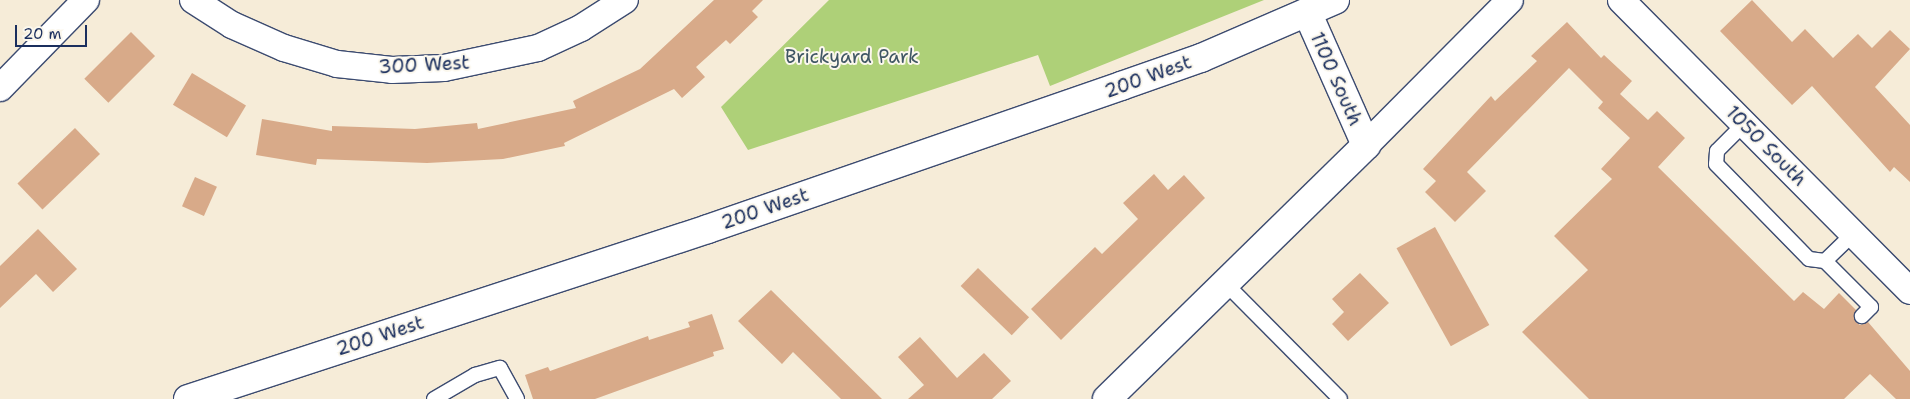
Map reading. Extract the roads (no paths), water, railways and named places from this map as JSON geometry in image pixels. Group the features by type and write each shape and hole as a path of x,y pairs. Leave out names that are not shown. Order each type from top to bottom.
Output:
{"main road":[{"name":"200 West","path":"188,399 708,229 1065,106 1201,58 1304,6 1335,0"},
{"name":"1100 South","path":"1304,6 1366,145"},
{"path":"1108,399 1366,145"}],"street":[{"path":"3,78 86,0"},
{"name":"300 West","path":"193,0 232,26 284,48 337,64 392,70 444,68 538,48 581,28 625,0"},
{"path":"1366,145 1510,0"},
{"name":"1050 South","path":"1621,0 1910,291"}],"lane":[{"path":"1744,124 1716,151 1716,164 1810,259 1825,261 1871,307 1862,316"},
{"path":"1825,261 1853,234"},
{"path":"1225,283 1340,399"},
{"path":"434,399 475,375 500,368 517,399"}],"park label":[{"name":"Brickyard Park","path":"852,57"}]}
